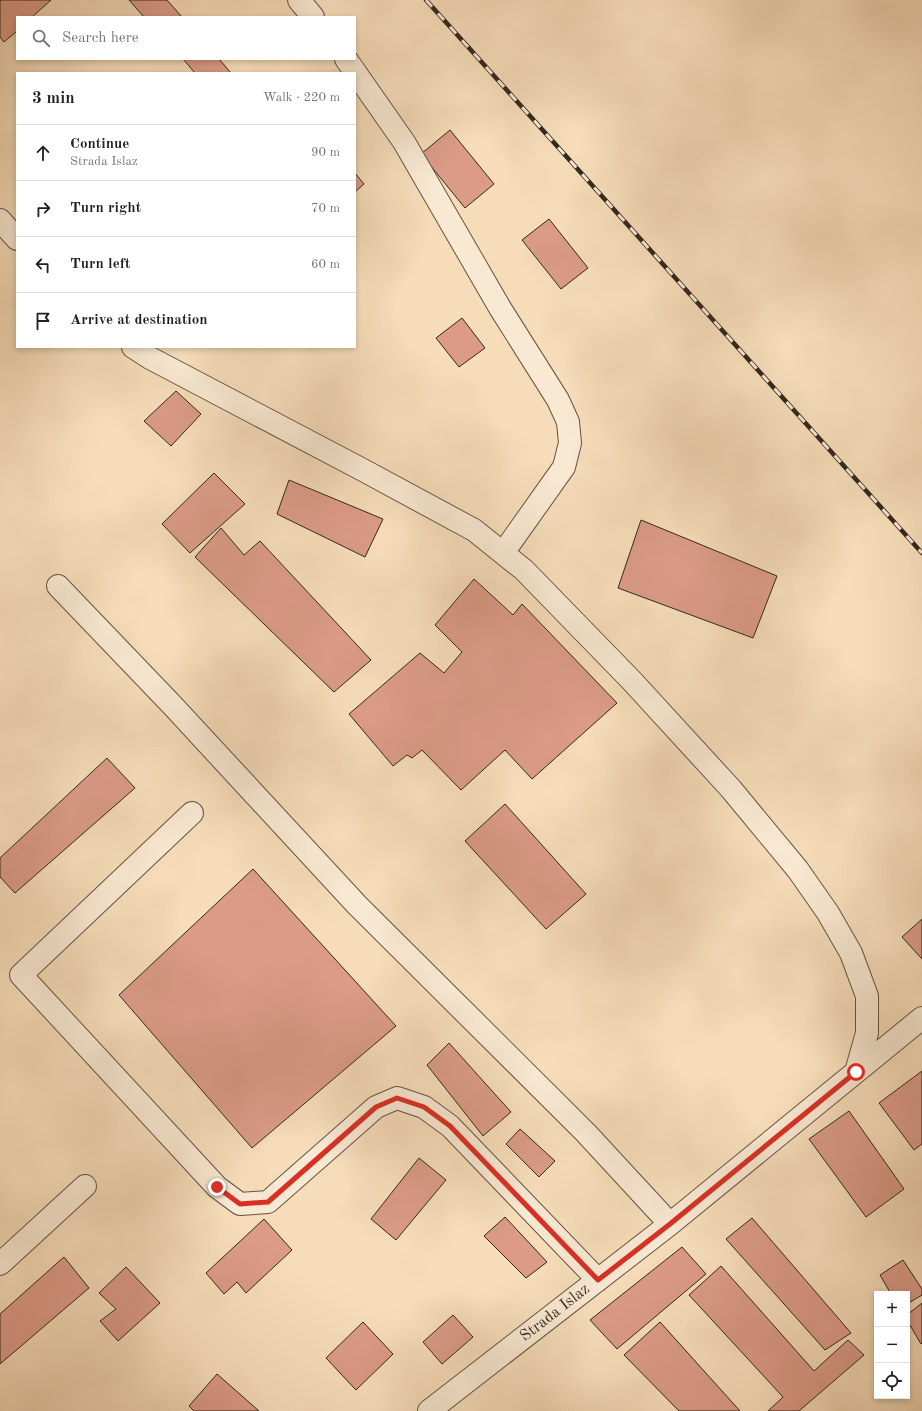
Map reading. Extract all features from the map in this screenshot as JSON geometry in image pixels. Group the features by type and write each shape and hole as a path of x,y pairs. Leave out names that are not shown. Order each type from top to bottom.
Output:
{"street":[{"path":"299,0 312,16"},
{"path":"347,60 355,72"},
{"path":"356,73 404,142 500,308 558,400 568,422 570,443 564,467 503,553"},
{"path":"0,220 16,238"},
{"path":"135,348 150,358 474,530 524,570 627,676 731,788 798,870 824,906 851,953 866,996 867,1033 856,1072"},
{"path":"58,586 167,700 357,905 586,1133 670,1224"},
{"path":"192,814 21,975 217,1187 240,1204 268,1202 376,1107 397,1098 424,1107 450,1126 598,1280"},
{"name":"Strada Islaz","path":"429,1411 670,1224 922,1018"},
{"path":"0,1264 85,1186"}],"building":[{"path":"0,0 51,0 33,16 16,16 16,32 4,42 0,37"},
{"path":"129,0 167,0 181,16 143,16"},
{"path":"184,60 220,60 230,72 194,72"},
{"path":"450,130 494,184 465,208 421,154"},
{"path":"356,174 364,184 356,191"},
{"path":"549,219 588,268 561,289 522,240"},
{"path":"462,318 485,348 459,367 436,338"},
{"path":"176,391 201,414 171,446 144,421"},
{"path":"214,473 245,504 190,553 162,524"},
{"path":"289,480 383,519 365,557 277,514"},
{"path":"641,520 777,576 753,638 618,588"},
{"path":"221,528 244,555 260,541 371,660 334,692 195,557"},
{"path":"474,579 513,615 522,604 617,703 532,779 505,750 461,790 422,750 412,758 407,755 393,766 349,714 420,653 444,673 462,652 435,625"},
{"path":"107,758 135,788 15,893 0,877 0,858"},
{"path":"505,804 586,894 546,929 465,841"},
{"path":"253,869 396,1026 252,1148 119,995"},
{"path":"922,919 922,959 902,937"},
{"path":"449,1043 511,1112 483,1136 427,1065"},
{"path":"922,1071 922,1144 914,1150 879,1103"},
{"path":"849,1111 904,1189 866,1217 809,1139"},
{"path":"520,1129 555,1161 539,1177 506,1144"},
{"path":"419,1158 446,1180 396,1240 371,1219"},
{"path":"505,1217 547,1262 526,1278 484,1236"},
{"path":"752,1218 851,1333 825,1350 726,1239"},
{"path":"264,1219 292,1250 246,1293 237,1282 224,1294 206,1273"},
{"path":"682,1247 706,1274 617,1349 590,1320"},
{"path":"64,1257 89,1288 0,1364 0,1314"},
{"path":"903,1260 922,1289 922,1295 910,1302 910,1291 889,1291 880,1275"},
{"path":"721,1266 814,1371 848,1340 864,1355 799,1411 768,1411 783,1397 689,1295"},
{"path":"126,1267 160,1303 118,1341 100,1321 116,1309 99,1293"},
{"path":"922,1303 921,1344 910,1325 910,1313"},
{"path":"453,1315 473,1337 442,1364 423,1342"},
{"path":"363,1322 393,1354 356,1390 326,1358"},
{"path":"660,1322 740,1411 679,1411 624,1355"},
{"path":"217,1374 259,1411 194,1411 189,1406"}],"railway":[{"path":"426,0 922,553"}],"route":[{"path":"217,1187 240,1204 268,1202 376,1107 397,1098 424,1107 450,1126 598,1280 670,1224 856,1072"}]}
